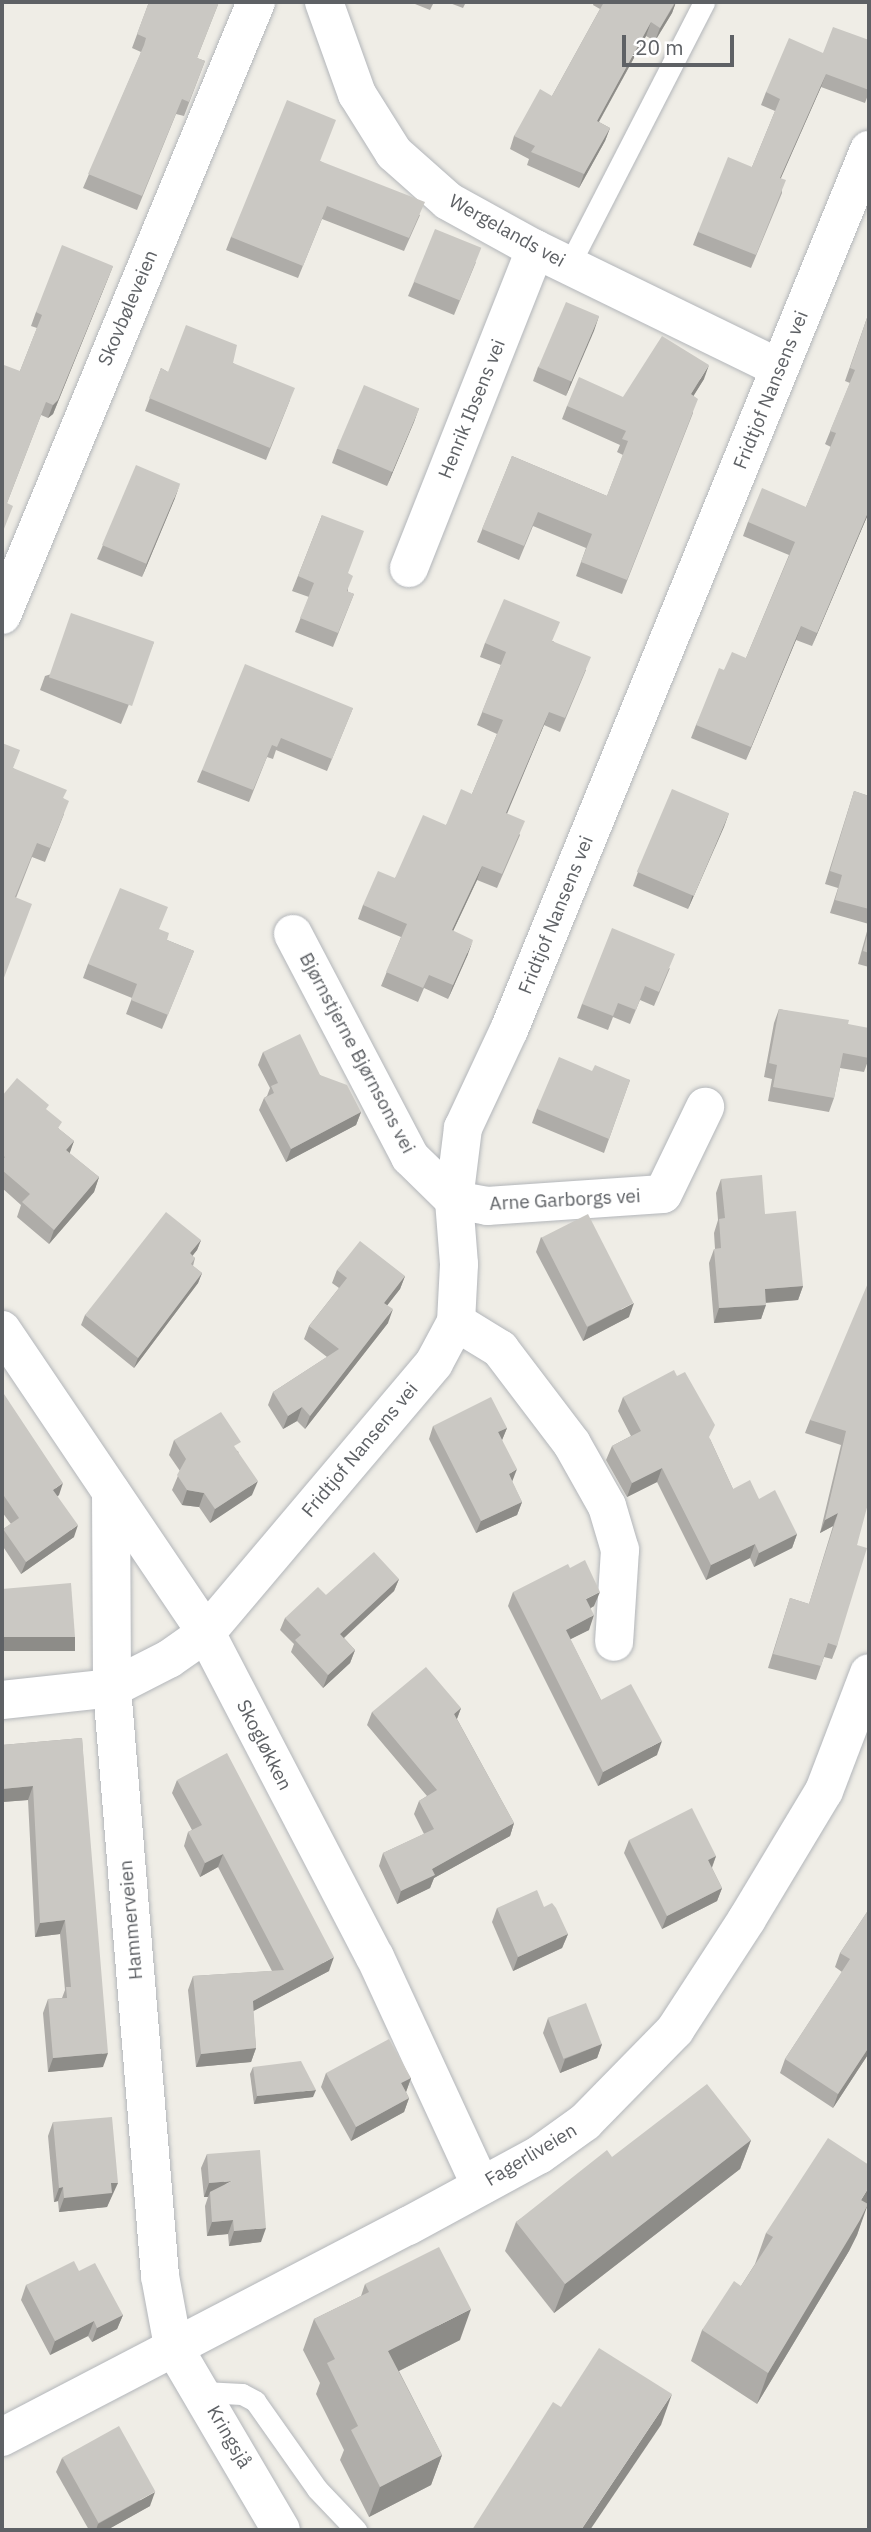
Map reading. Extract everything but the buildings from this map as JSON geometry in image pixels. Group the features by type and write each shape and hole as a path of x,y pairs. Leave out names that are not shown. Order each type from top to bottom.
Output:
{"street":[{"name":"Skovbøleveien","path":"2,615 256,2"},
{"name":"Wergelands vei","path":"324,2 358,94 394,153 448,201 535,249 779,368"},
{"name":"Fridtjof Nansens vei","path":"112,1688 169,1659 206,1633 434,1363 456,1322 459,1264 454,1200 463,1128 509,1030 869,150"},
{"name":"Henrik Ibsens vei","path":"409,568 535,249"},
{"name":"Bjørnstjerne Bjørnsons vei","path":"293,933 410,1157 454,1200"},
{"name":"Arne Garborgs vei","path":"454,1200 487,1206 663,1194 705,1107"},
{"path":"456,1322 500,1349 572,1444 607,1506 620,1550 614,1642"},
{"name":"Skogløkken","path":"2,1330 206,1633 375,1957 481,2186"},
{"name":"Hammerveien","path":"111,1492 112,1688 160,2276 173,2346"},
{"name":"Fagerliveien","path":"2,2437 539,2155 585,2122 675,2030 824,1791 869,1674"},
{"path":"2,1700 112,1688"},
{"name":"Kringsjå","path":"173,2346 203,2392 281,2530"}],"lane":[{"path":"569,265 704,2"},
{"path":"203,2392 242,2394 255,2401 333,2509 356,2530"}]}
